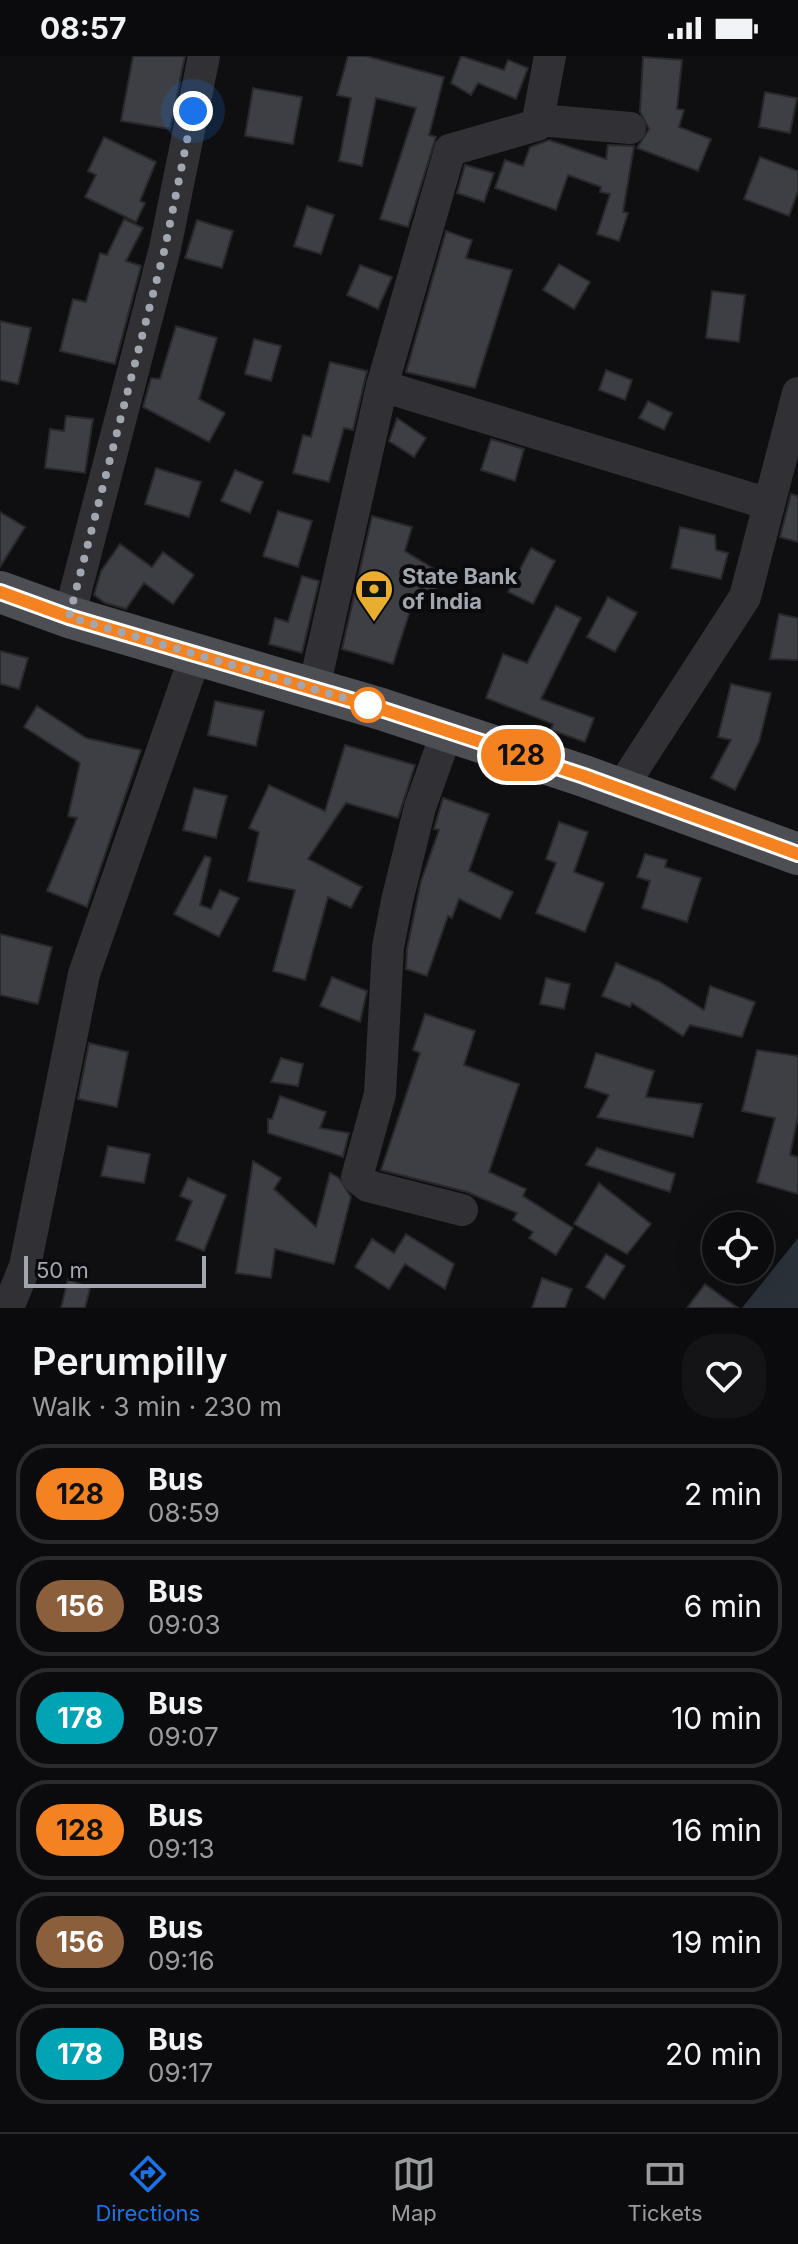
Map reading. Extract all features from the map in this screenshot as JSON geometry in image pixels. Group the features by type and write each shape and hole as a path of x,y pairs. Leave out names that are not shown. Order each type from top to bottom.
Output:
{"main road":[{"path":"0,592 69,617 314,688 620,790 798,854"}],"street":[{"path":"69,617 165,248 204,56"},
{"path":"537,125 550,56"},
{"path":"314,688 382,386 450,150 537,125 539,120 630,128"},
{"path":"382,386 769,504"},
{"path":"620,790 745,597 798,393"},
{"path":"8,1308 25,1266 84,974 196,654"},
{"path":"447,732 420,807 397,901 388,947 380,1094 357,1177 368,1186 462,1210"}],"shaded area":[{"path":"798,1238 798,1308 742,1308 761,1284 774,1284 774,1268"}],"building":[{"path":"133,56 185,56 170,129 121,121"},
{"path":"348,56 366,56 444,77 429,135 436,137 408,227 380,219 416,108 376,98 362,166 339,161 351,98 337,95"},
{"path":"461,56 504,70 508,60 528,68 516,99 478,83 471,95 451,83"},
{"path":"643,57 682,60 677,109 684,110 679,127 711,139 698,171 637,148 649,129 640,112"},
{"path":"253,88 302,97 293,144 245,136"},
{"path":"765,92 797,98 790,133 759,127"},
{"path":"104,137 156,162 140,201 145,203 136,222 85,197 96,175 88,171"},
{"path":"549,140 606,159 608,145 634,146 623,212 628,213 619,241 597,234 610,194 600,192 601,187 568,175 556,210 495,188 505,160 523,166 530,147"},
{"path":"760,157 798,171 798,191 789,216 744,199"},
{"path":"465,165 494,173 484,202 457,193"},
{"path":"307,206 334,215 321,254 294,246"},
{"path":"124,219 143,228 126,261 141,266 115,364 60,351 73,299 86,302 100,253 107,255"},
{"path":"197,220 233,231 222,268 185,258"},
{"path":"446,231 472,240 466,258 512,270 475,388 406,372"},
{"path":"559,264 590,282 574,309 543,290"},
{"path":"360,265 392,277 378,309 347,295"},
{"path":"712,291 745,295 739,342 706,338"},
{"path":"0,321 31,328 18,384 0,380"},
{"path":"176,326 217,338 199,399 225,413 209,442 143,407 151,378 160,379"},
{"path":"254,339 281,346 271,381 245,374"},
{"path":"330,362 367,371 353,430 344,428 329,482 293,473 303,435 311,437"},
{"path":"606,370 632,380 625,400 599,390"},
{"path":"648,401 672,413 664,430 639,418"},
{"path":"66,416 93,419 85,473 45,468 50,429 64,431"},
{"path":"397,418 426,438 414,457 389,441"},
{"path":"491,439 524,449 515,481 481,470"},
{"path":"156,468 201,482 189,517 145,504"},
{"path":"235,470 263,482 250,513 221,501"},
{"path":"791,494 798,496 798,542 780,537"},
{"path":"278,511 312,521 298,567 263,556"},
{"path":"0,512 25,527 0,567"},
{"path":"372,516 412,527 405,551 444,575 429,600 416,592 393,664 342,649"},
{"path":"680,527 715,535 716,550 728,553 721,579 671,568"},
{"path":"120,544 152,567 163,552 194,575 173,604 144,583 126,609 105,603 94,595 101,571"},
{"path":"531,548 555,561 533,604 508,592"},
{"path":"302,576 319,581 302,653 269,644 275,618 288,622"},
{"path":"608,597 637,613 615,652 587,637"},
{"path":"556,606 581,618 541,699 594,718 585,742 551,730 553,724 486,698 503,654 527,663"},
{"path":"779,614 798,618 798,660 770,659"},
{"path":"0,651 28,658 19,689 0,684"},
{"path":"731,684 771,693 759,742 735,790 711,778 731,740 718,737"},
{"path":"215,701 264,711 256,746 208,735"},
{"path":"37,706 86,738 141,750 87,907 47,891 77,818 68,816 80,763 24,727"},
{"path":"345,745 415,765 398,818 346,803 308,859 362,887 351,908 328,897 305,980 273,971 295,890 248,881 259,832 249,828 269,785 325,811"},
{"path":"194,788 227,796 216,838 183,830"},
{"path":"443,798 489,814 469,871 513,892 500,919 459,899 452,918 448,916 427,976 406,969 407,949 421,881 439,830 434,829"},
{"path":"559,822 588,832 574,872 604,883 585,932 536,913 556,863 546,859"},
{"path":"645,854 667,860 665,867 701,878 687,922 642,908 650,881 637,877"},
{"path":"205,856 211,858 200,905 211,909 220,890 239,898 219,937 174,914"},
{"path":"0,934 52,947 38,1004 0,995"},
{"path":"616,963 660,982 704,1010 710,986 755,1002 742,1037 690,1025 683,1036 632,1003 630,1007 602,996"},
{"path":"332,977 367,991 360,1022 320,1006"},
{"path":"546,978 570,984 564,1009 540,1004"},
{"path":"425,1014 475,1031 464,1065 519,1084 489,1172 526,1189 523,1196 573,1228 556,1255 529,1238 533,1232 513,1220 517,1213 467,1192 381,1170 420,1053 413,1050"},
{"path":"89,1043 128,1052 117,1107 78,1099"},
{"path":"757,1050 798,1056 798,1117 790,1155 798,1157 798,1194 757,1182 775,1118 742,1111"},
{"path":"596,1053 654,1071 646,1097 702,1104 693,1137 597,1117 609,1095 585,1087"},
{"path":"281,1058 303,1064 298,1086 271,1082"},
{"path":"280,1096 326,1112 320,1128 349,1133 343,1157 268,1133 268,1119 272,1119"},
{"path":"108,1146 150,1154 144,1183 101,1176"},
{"path":"597,1148 675,1174 670,1192 586,1165"},
{"path":"253,1161 281,1178 274,1189 316,1227 330,1173 339,1178 351,1197 334,1264 275,1249 271,1278 236,1273"},
{"path":"188,1178 226,1195 204,1251 176,1240 192,1201 180,1196"},
{"path":"599,1183 651,1224 627,1254 574,1224"},
{"path":"406,1234 454,1264 445,1289 405,1264 389,1289 355,1267 372,1239 394,1253"},
{"path":"606,1254 625,1266 604,1299 586,1287"},
{"path":"542,1278 572,1289 565,1308 532,1308"},
{"path":"68,1279 90,1288 85,1308 61,1308"},
{"path":"705,1284 738,1308 687,1308"}],"bus line":[{"name":"128","path":"0,592 69,617 314,688 493,745 798,854"}],"place":[{"name":"State Bank of India","path":"374,623"}],"route":[{"path":"193,111 165,248 69,617 368,705"}]}
